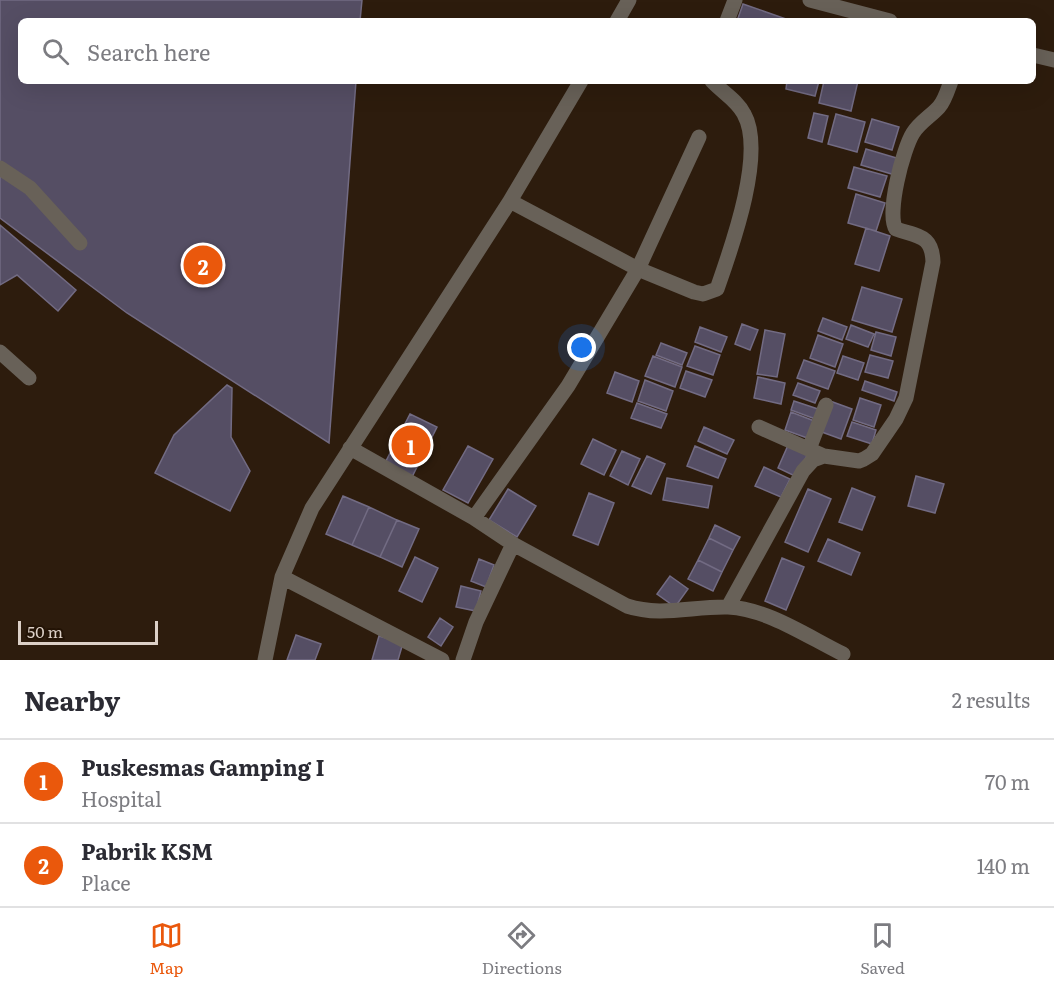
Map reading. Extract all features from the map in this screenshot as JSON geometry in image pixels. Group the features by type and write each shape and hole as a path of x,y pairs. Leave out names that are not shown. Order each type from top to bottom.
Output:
{"street":[{"path":"619,18 629,0"},
{"path":"728,18 735,0"},
{"path":"810,0 879,18"},
{"path":"1036,56 1054,60"},
{"path":"265,660 282,577 312,508 510,201 579,84"},
{"path":"510,201 638,269 694,292 703,294 717,289 748,187 750,132 745,115 737,103 715,84"},
{"path":"759,426 824,456 860,460 872,454 896,419 906,398 933,262 933,251 926,239 897,229 892,217 893,200 911,136 921,121 940,106 950,84"},
{"path":"474,518 568,386 638,269 699,137"},
{"path":"0,168 30,188 80,243"},
{"path":"0,352 29,378"},
{"path":"809,449 826,405"},
{"path":"351,447 474,518 513,544 627,606 643,611 728,607 758,613 843,654"},
{"path":"728,607 803,471 813,460 824,456"},
{"path":"463,660 476,622 513,544"},
{"path":"282,577 442,660"}],"building":[{"path":"0,0 362,0 360,18 18,18 18,84 356,84 329,443 127,313 0,218"},
{"path":"743,4 783,18 738,18"},
{"path":"787,84 818,84 815,96 786,89"},
{"path":"823,84 857,84 851,111 819,103"},
{"path":"814,113 828,116 822,142 808,138"},
{"path":"836,114 865,122 857,152 828,144"},
{"path":"872,119 899,127 892,150 865,142"},
{"path":"866,149 900,159 895,175 861,165"},
{"path":"854,167 887,176 880,197 848,188"},
{"path":"856,194 885,203 876,231 848,223"},
{"path":"0,225 76,290 58,311 17,275 0,285"},
{"path":"866,228 890,236 879,271 855,264"},
{"path":"862,287 902,299 892,332 852,320"},
{"path":"823,318 847,327 842,340 818,331"},
{"path":"742,324 758,330 750,350 735,344"},
{"path":"851,325 874,334 868,347 846,339"},
{"path":"700,327 727,337 721,352 695,342"},
{"path":"765,330 785,334 777,377 757,374"},
{"path":"876,332 896,337 891,356 871,350"},
{"path":"818,335 843,344 835,367 810,358"},
{"path":"661,343 687,353 682,365 656,355"},
{"path":"695,346 720,355 713,375 687,366"},
{"path":"870,355 893,361 888,378 865,372"},
{"path":"653,356 682,367 675,387 645,376"},
{"path":"843,356 864,363 858,380 837,373"},
{"path":"804,360 835,371 828,389 797,378"},
{"path":"686,371 712,380 705,397 680,388"},
{"path":"615,372 639,381 632,402 607,393"},
{"path":"758,377 785,383 781,404 754,398"},
{"path":"645,380 673,391 666,411 638,401"},
{"path":"865,381 897,392 894,401 862,390"},
{"path":"798,383 820,391 815,403 793,395"},
{"path":"227,385 232,388 231,437 250,471 230,511 155,473 174,435"},
{"path":"860,398 881,405 874,427 853,420"},
{"path":"794,401 821,410 818,420 791,410"},
{"path":"830,401 852,409 841,439 819,431"},
{"path":"637,403 667,414 661,428 631,418"},
{"path":"791,412 817,422 810,439 785,430"},
{"path":"410,414 437,427 412,477 385,463"},
{"path":"852,422 876,430 872,444 847,436"},
{"path":"704,427 734,440 727,454 698,441"},
{"path":"593,439 616,450 604,475 581,464"},
{"path":"789,443 809,451 797,477 778,468"},
{"path":"468,446 493,459 468,503 443,490"},
{"path":"695,446 726,459 718,478 687,466"},
{"path":"622,451 640,459 628,485 610,476"},
{"path":"647,456 665,464 651,494 632,486"},
{"path":"764,467 790,479 781,497 755,486"},
{"path":"916,476 944,484 935,513 908,506"},
{"path":"667,478 712,486 708,508 663,500"},
{"path":"852,488 875,497 862,530 839,522"},
{"path":"508,489 536,506 517,537 489,520"},
{"path":"808,489 831,499 808,552 785,542"},
{"path":"589,493 614,503 598,545 573,535"},
{"path":"343,496 369,507 352,545 326,534"},
{"path":"369,507 397,520 380,557 352,545"},
{"path":"397,520 419,529 402,567 380,557"},
{"path":"715,525 740,537 733,550 709,538"},
{"path":"709,538 733,550 722,572 698,560"},
{"path":"828,539 860,553 851,575 818,561"},
{"path":"415,557 438,568 422,602 399,591"},
{"path":"782,558 804,567 786,610 765,601"},
{"path":"479,559 494,565 486,587 471,581"},
{"path":"698,560 722,572 713,591 688,579"},
{"path":"670,576 688,589 675,607 657,594"},
{"path":"461,586 481,591 476,611 456,607"},
{"path":"440,618 453,627 441,646 428,637"},
{"path":"296,635 321,644 315,660 287,660"},
{"path":"379,636 403,643 398,660 372,660"}],"place":[{"name":"Pabrik KSM","path":"203,265"},
{"name":"Puskesmas Gamping I","path":"411,445"}]}
